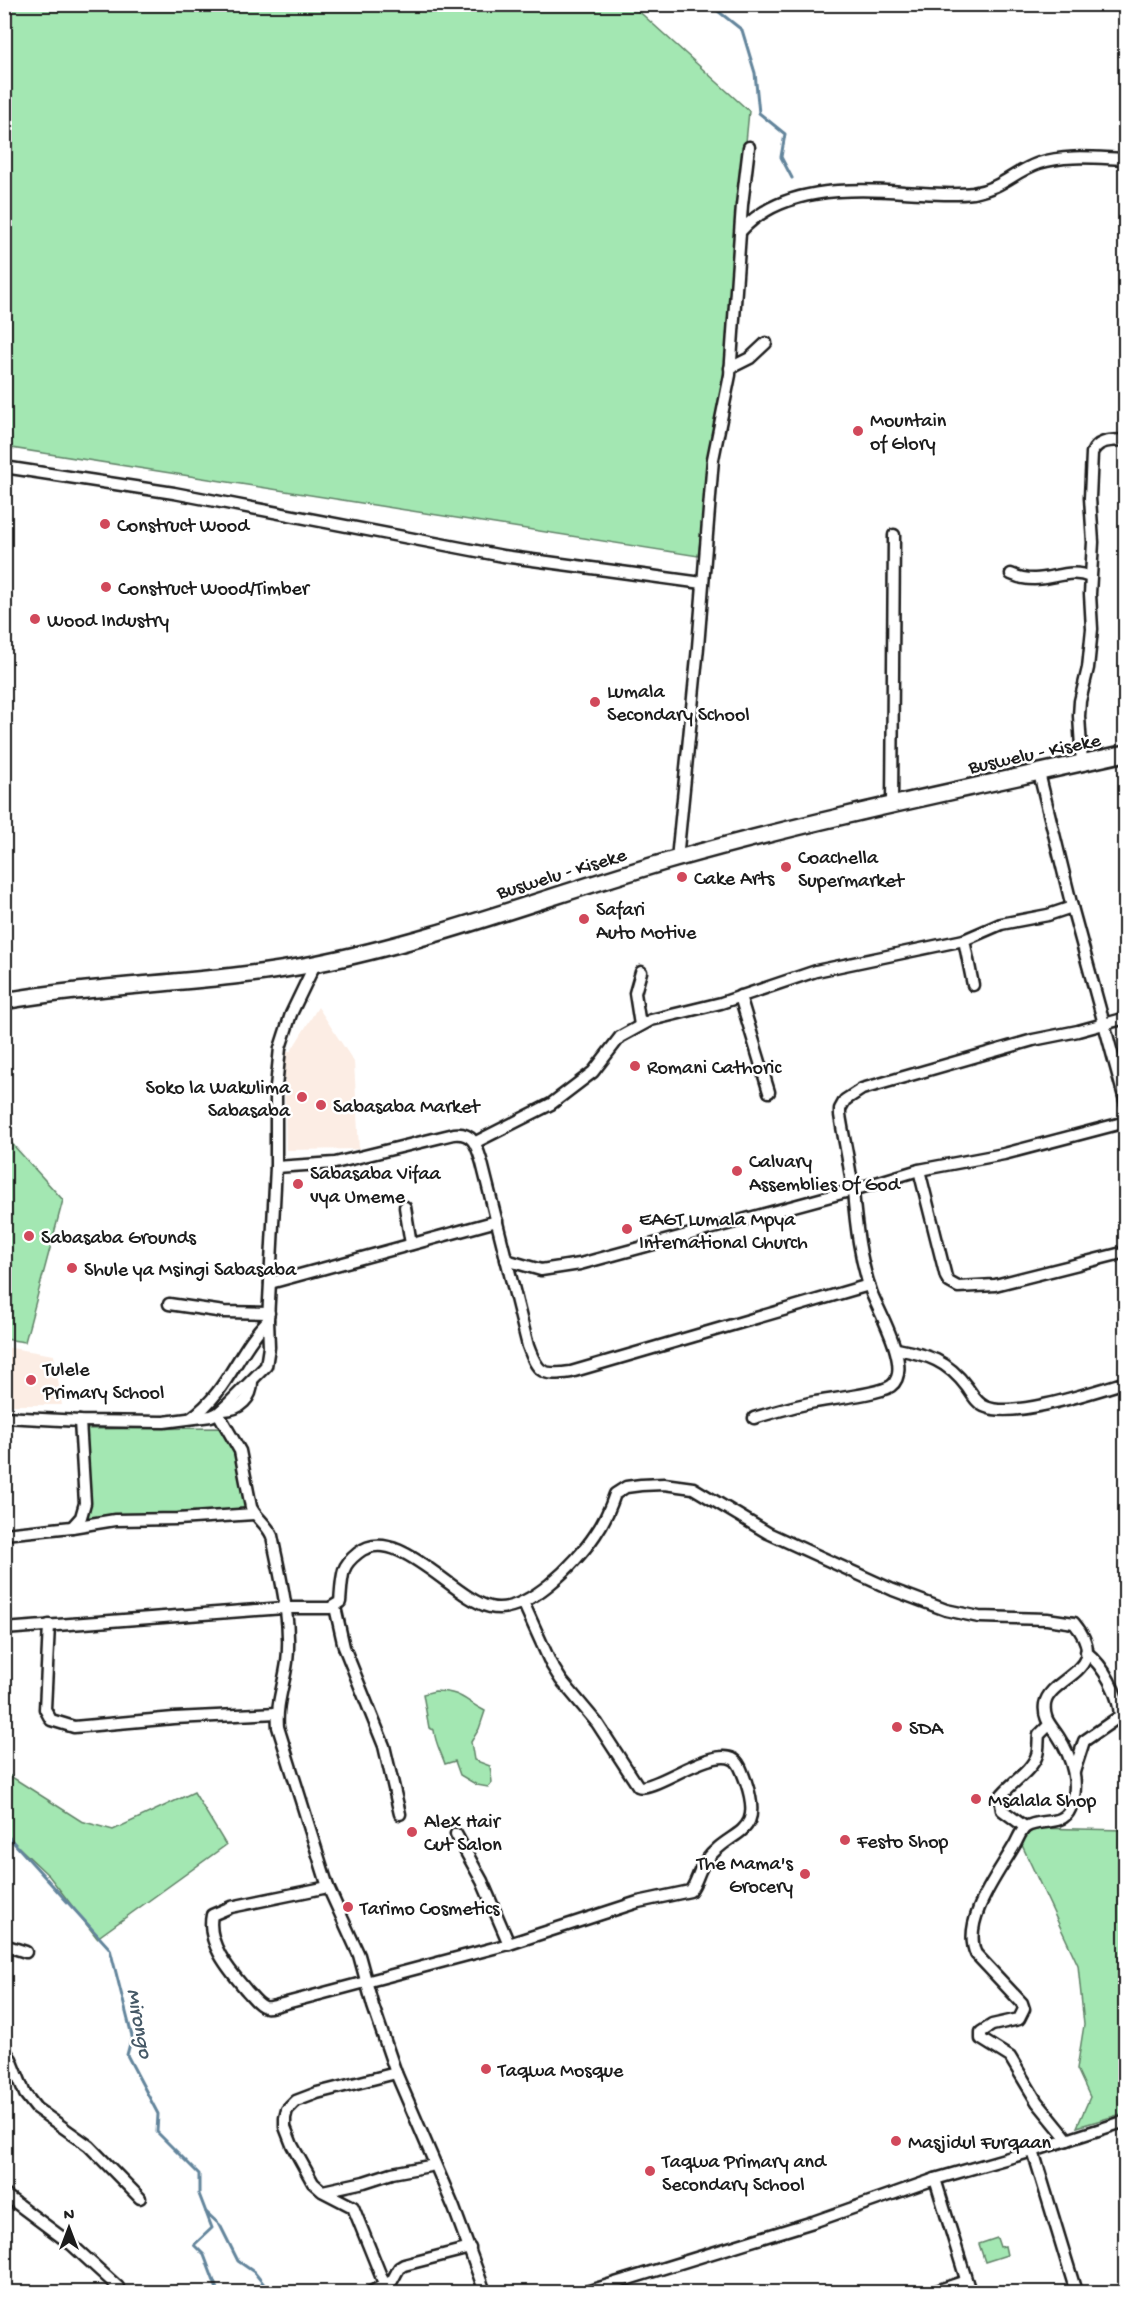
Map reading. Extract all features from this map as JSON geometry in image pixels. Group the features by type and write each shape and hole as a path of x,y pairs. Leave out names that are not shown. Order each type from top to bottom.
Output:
{"main road":[{"name":"Buswelu - Kiseke","path":"4,1001 96,988 267,972 315,964 439,932 677,859 892,805 1125,753"}],"street":[{"path":"677,859 692,714 713,459 730,368 749,147"},
{"path":"740,231 762,211 801,196 880,190 942,195 973,192 1000,186 1023,170 1048,161 1074,158 1125,159"},
{"path":"730,368 750,358 766,343"},
{"path":"1082,763 1079,716 1081,692 1085,682 1091,645 1092,453 1101,442 1125,441"},
{"path":"4,467 174,493 503,556 702,583"},
{"path":"892,805 894,535"},
{"path":"1011,574 1026,580 1073,574 1090,577"},
{"path":"1039,773 1125,1104"},
{"path":"476,1142 551,1104 592,1072 620,1037 640,1024 825,969 963,940 1001,924 1048,915 1072,907"},
{"path":"963,940 973,986"},
{"path":"4,1417 80,1421 188,1420 220,1412 266,1366 276,1167 276,1087 280,1048 291,1014 315,964"},
{"path":"640,1024 635,993 641,972"},
{"path":"740,996 769,1092"},
{"path":"754,1418 891,1386 898,1377 900,1367 897,1349 869,1285 859,1243 840,1109 843,1102 851,1095 903,1077 1033,1040 1125,1018"},
{"path":"506,1260 541,1270 557,1269 629,1252 919,1170 1025,1149 1125,1122"},
{"path":"276,1167 335,1163 459,1134 470,1136 476,1142 528,1346 535,1366 546,1374 571,1372 869,1285"},
{"path":"919,1170 946,1277 949,1282 958,1287 996,1285 1125,1252"},
{"path":"405,1208 411,1244"},
{"path":"270,1283 497,1221"},
{"path":"169,1304 268,1316"},
{"path":"188,1420 201,1411 233,1373 254,1335 268,1316"},
{"path":"897,1349 926,1354 940,1360 985,1407 1000,1410 1037,1406 1125,1382"},
{"path":"220,1412 240,1451 254,1514 267,1526 272,1536 287,1635 287,1661 277,1713 282,1743 328,1887 359,1955 396,2073 470,2248 485,2292"},
{"path":"72,1527 81,1517 84,1503 80,1421"},
{"path":"4,1629 284,1608 335,1607 340,1602 345,1568 348,1563 362,1550 379,1546 395,1548 470,1598 484,1605 501,1609 522,1602 554,1580 584,1551 604,1520 615,1494 620,1490 641,1485 672,1484 693,1488 768,1533 893,1590 946,1610 979,1617 1047,1619 1074,1623 1080,1630 1086,1652 1081,1666 1050,1694 1045,1710 1049,1725 1059,1736 1074,1772"},
{"path":"4,1534 115,1520 254,1514"},
{"path":"328,1887 215,1912 211,1920 220,1955 228,1969 264,2007 274,2007 509,1944 638,1902 690,1891 705,1862 748,1825 752,1806 740,1766 729,1757 702,1763 675,1773 648,1787 638,1786 597,1723 561,1680 522,1602"},
{"path":"335,1607 344,1647 384,1746 400,1814"},
{"path":"49,1625 45,1709 51,1720 74,1727 164,1718 277,1713"},
{"path":"1068,2140 1037,2103 1010,2056 984,2042 980,2036 992,2025 1014,2022 1023,2014 1022,2004 976,1954 973,1946 976,1922 986,1892 1025,1827 1057,1820 1069,1813 1073,1803 1074,1772 1084,1741 1123,1714 1098,1662 1086,1652"},
{"path":"1025,1827 1002,1810 1000,1797 1006,1788 1034,1761 1039,1735 1049,1725"},
{"path":"456,1834 483,1881 509,1944"},
{"path":"4,1946 26,1952"},
{"path":"4,2049 11,2059 25,2094 36,2108 89,2146 140,2198"},
{"path":"385,2286 353,2207 322,2191 313,2183 292,2145 285,2127 285,2118 287,2110 296,2101 317,2093 396,2073"},
{"path":"586,2292 813,2222 935,2179 1033,2151 1125,2121"},
{"path":"1033,2151 1076,2292"},
{"path":"322,2191 392,2173 435,2165"},
{"path":"935,2179 970,2292"},
{"path":"4,2194 72,2245 118,2287"},
{"path":"370,2292 392,2282 399,2268 404,2265 470,2248"},
{"path":"933,2292 966,2281"}],"shaded area":[{"name":"Sabasaba Market","path":"318,1007 354,1062 359,1149 286,1150 284,1052 291,1051"},
{"name":"Tulele Primary School","path":"5,1347 54,1355 62,1405 5,1405"}],"green space":[{"path":"628,4 749,111 724,371 698,556 5,447 4,5"},
{"name":"Sabasaba Grounds","path":"5,1136 63,1200 25,1342 5,1339"},
{"path":"227,1428 251,1515 83,1521 80,1429"},
{"path":"435,1691 462,1697 485,1711 479,1729 471,1742 474,1760 490,1766 492,1782 488,1787 477,1785 460,1775 455,1761 445,1764 434,1730 429,1728 423,1694"},
{"path":"4,1772 81,1821 113,1830 194,1792 226,1845 97,1938 49,1876 5,1834"},
{"path":"1032,1828 1125,1830 1125,2113 1077,2127 1090,2097 1077,2069 1084,2025 1078,1965 1021,1843"},
{"path":"997,2238 1000,2247 1005,2246 1007,2255 985,2262 979,2244"}],"waterway":[{"path":"709,4 742,30 755,73 759,113 785,134 781,157 792,178"},
{"name":"Mirongo","path":"4,1832 110,1949 132,2036 127,2055 158,2114 157,2132 199,2174 199,2194 212,2228 194,2245 204,2255 218,2292"},
{"path":"206,2212 220,2225 238,2261 254,2272 266,2287 264,2292"}],"place":[{"name":"Mountain of Glory","path":"858,431"},
{"name":"Construct Wood","path":"105,524"},
{"name":"Construct Wood/Timber","path":"106,587"},
{"name":"Wood Industry","path":"35,619"},
{"name":"Lumala Secondary School","path":"595,702"},
{"name":"Coachella Supermarket","path":"786,867"},
{"name":"Cake Arts","path":"682,877"},
{"name":"Safari Auto Motive","path":"584,919"},
{"name":"Romani Cathoric","path":"635,1066"},
{"name":"Soko la Wakulima Sabasaba","path":"302,1097"},
{"name":"Sabasaba Market","path":"321,1105"},
{"name":"Calvary Assemblies Of God","path":"737,1171"},
{"name":"Sabasaba Vifaa vya Umeme","path":"298,1184"},
{"name":"EAGT Lumala Mpya International Church","path":"627,1229"},
{"name":"Sabasaba Grounds","path":"29,1236"},
{"name":"Shule ya Msingi Sabasaba","path":"72,1268"},
{"name":"Tulele Primary School","path":"31,1380"},
{"name":"SDA","path":"897,1727"},
{"name":"Msalala Shop","path":"976,1799"},
{"name":"Alex Hair Cut Salon","path":"412,1832"},
{"name":"Festo Shop","path":"845,1840"},
{"name":"The Mama's Grocery","path":"805,1874"},
{"name":"Tarimo Cosmetics","path":"348,1907"},
{"name":"Taqwa Mosque","path":"486,2069"},
{"name":"Masjidul Furqaan","path":"896,2141"},
{"name":"Taqwa Primary and Secondary School","path":"650,2171"}]}
